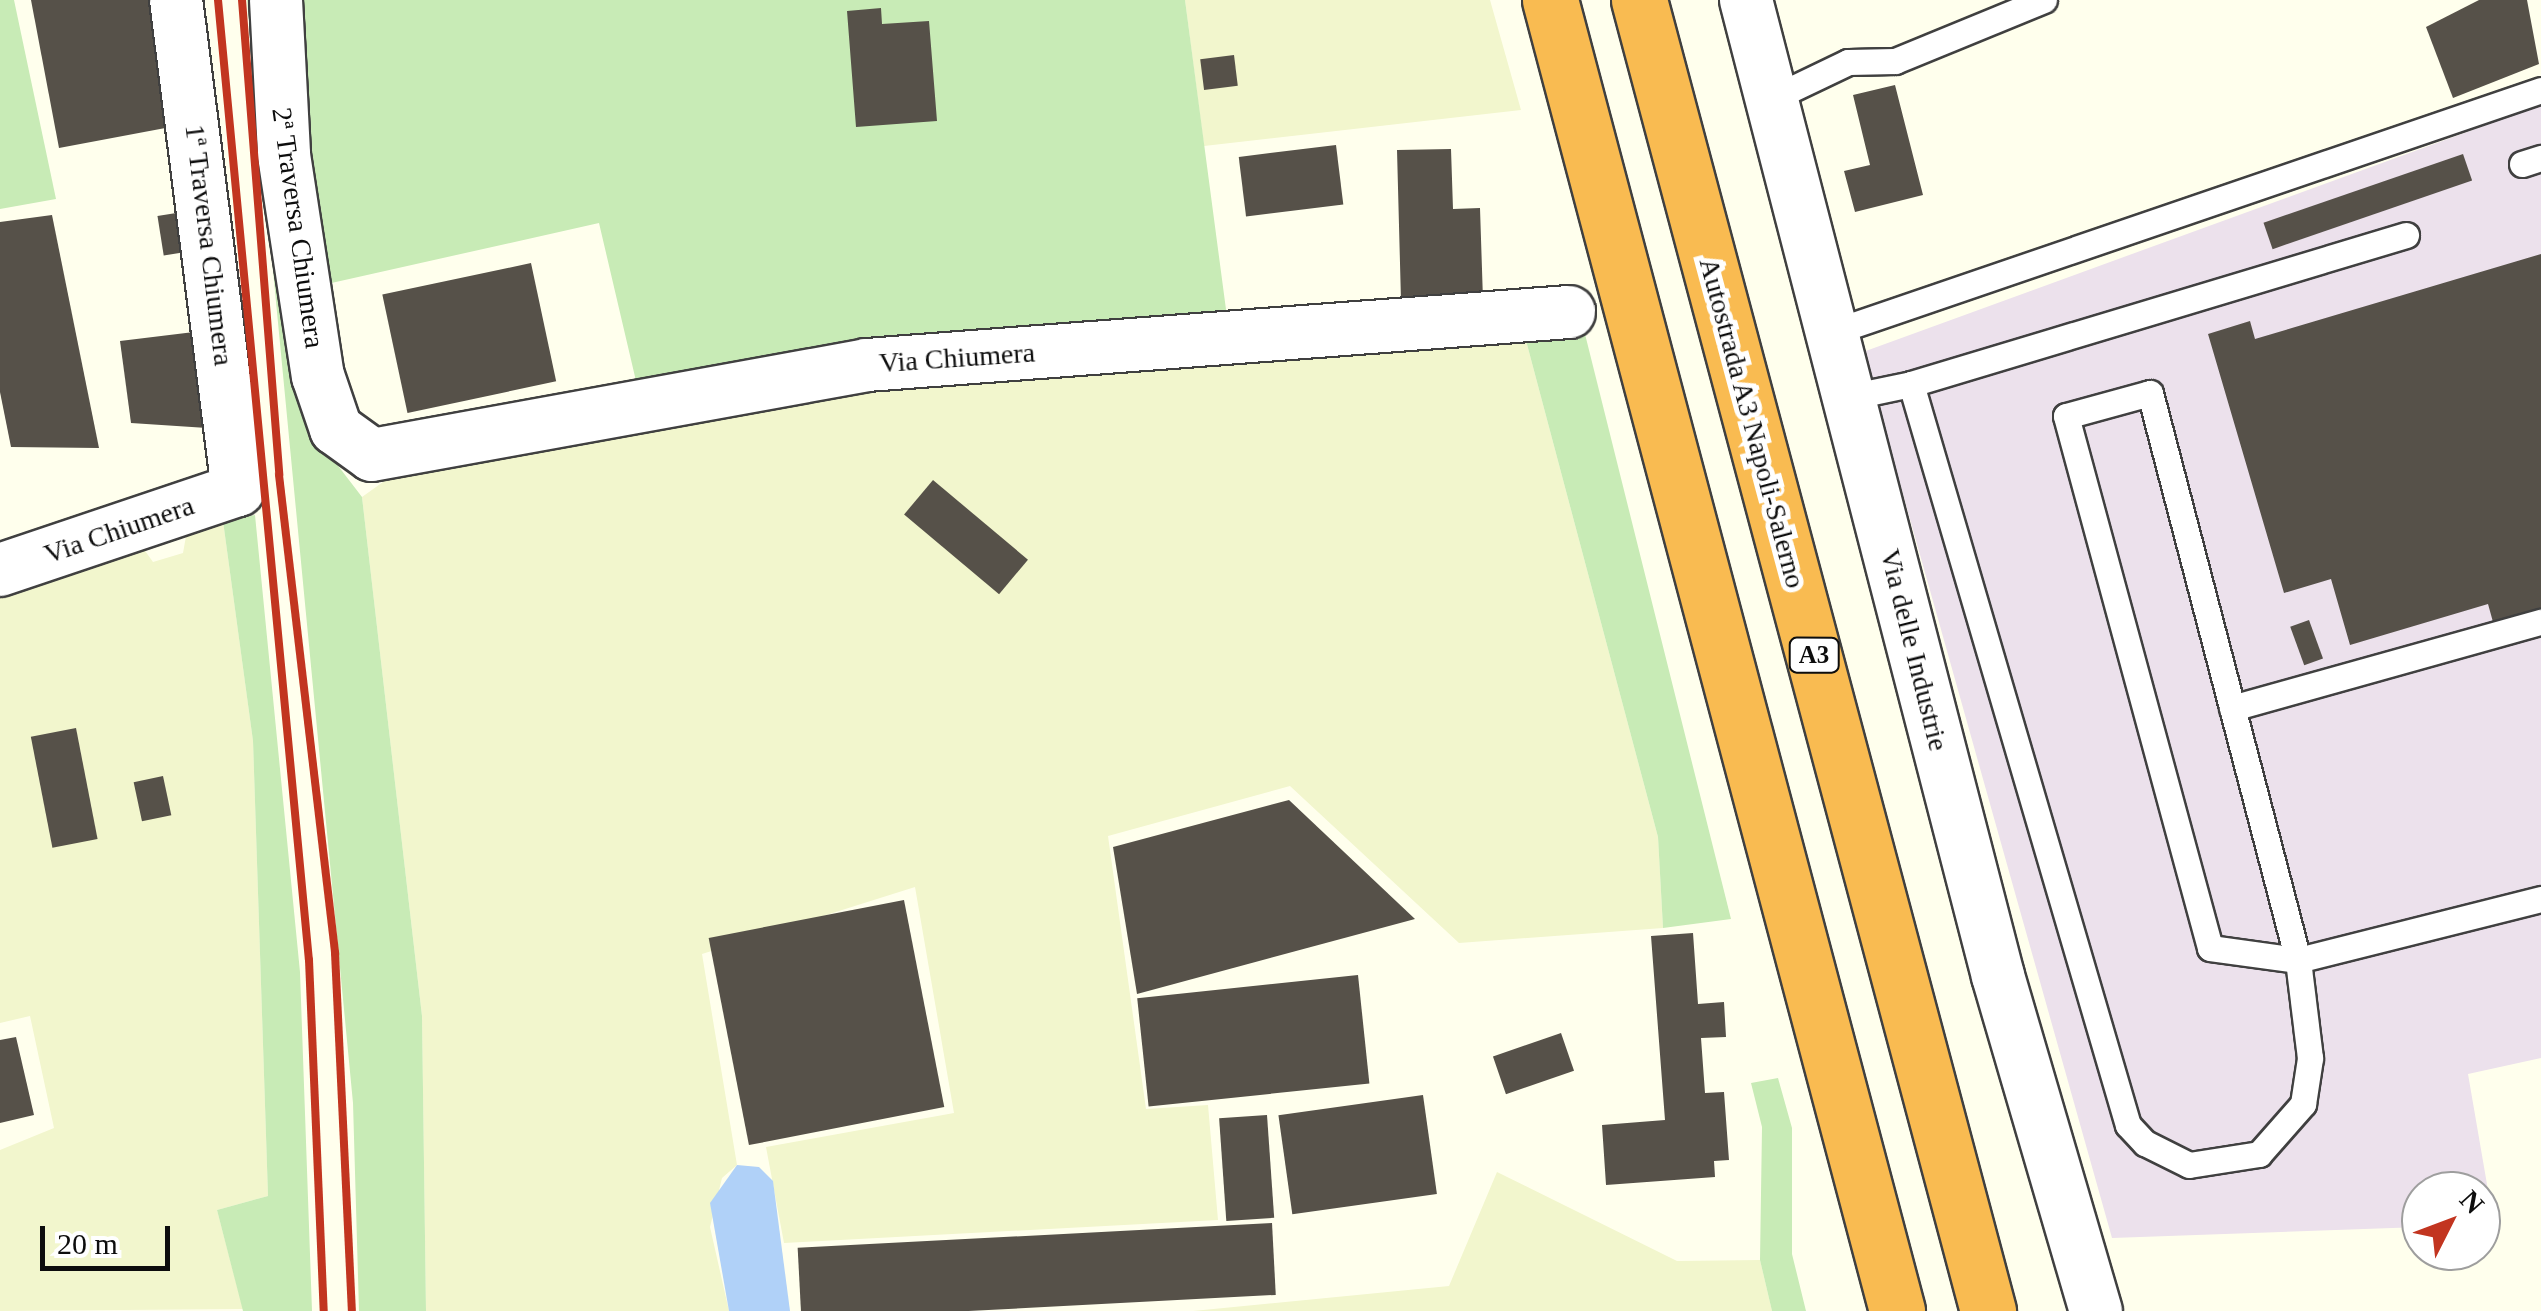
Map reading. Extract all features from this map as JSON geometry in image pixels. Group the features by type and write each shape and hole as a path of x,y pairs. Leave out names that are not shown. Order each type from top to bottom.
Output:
{"highway":[{"path":"1550,0 1897,1311"},
{"name":"Autostrada A3 Napoli-Salerno","path":"1639,0 1988,1311"}],"street":[{"name":"1ª Traversa Chiumera","path":"176,0 238,490"},
{"name":"2ª Traversa Chiumera","path":"276,0 284,154 318,376 352,448"},
{"name":"Via delle Industrie","path":"1746,0 2094,1305"},
{"name":"Via Chiumera","path":"352,448 372,454 867,365 1569,312"},
{"name":"Via Chiumera","path":"0,570 238,490"}],"lane":[{"path":"1773,98 1848,62 1896,61 2044,0"},
{"path":"1833,332 2541,90"},
{"path":"1849,397 1911,384 2406,234"},
{"path":"1911,384 2128,1125 2145,1143 2189,1164 2225,1165 2258,1154 2292,1124 2309,1081 2298,960 2150,393 2066,416 2210,948 2298,960 2541,899"},
{"path":"2232,708 2541,622"}],"shaded area":[{"path":"2541,105 2541,1058 2468,1074 2485,1171 2401,1171 2401,1228 2112,1238 1863,352"}],"green space":[{"path":"0,0 14,0 56,199 0,209"},
{"path":"247,0 262,0 329,454 362,497 422,1016 426,1311 359,1311 353,1103"},
{"path":"288,0 1185,0 1227,317 636,381 599,223 318,286"},
{"path":"1185,0 1490,0 1521,110 1204,146"},
{"path":"1583,326 1731,919 1663,928 1658,837 1524,333"},
{"path":"1524,333 1658,837 1663,928 1459,943 1290,786 1108,836 1146,1109 1208,1105 1218,1220 784,1243 766,1147 954,1113 915,887 702,954 737,1165 722,1178 710,1227 729,1311 426,1311 422,1016 362,497 397,472 889,380"},
{"path":"255,515 300,972 312,1311 243,1311 217,1210 268,1196 253,741 223,521"},
{"path":"223,521 253,741 268,1196 217,1210 243,1309 0,1311 0,1150 54,1128 30,1016 0,1023 0,588 138,541 153,562 183,553 188,525"},
{"path":"1778,1078 1792,1128 1792,1254 1806,1311 1772,1311 1760,1260 1762,1127 1751,1083"},
{"path":"1497,1172 1677,1261 1760,1260 1772,1311 1193,1311 1449,1286"}],"water":[{"path":"737,1165 759,1167 773,1181 790,1311 729,1311 710,1203"}],"building":[{"path":"31,0 152,0 176,126 59,148"},
{"path":"2479,0 2527,0 2539,64 2453,98 2426,27"},
{"path":"881,8 882,24 929,21 937,121 856,127 847,11"},
{"path":"1234,55 1238,86 1204,90 1200,59"},
{"path":"1895,85 1923,195 1855,212 1844,171 1870,165 1853,95"},
{"path":"1336,145 1343,205 1246,216 1239,157"},
{"path":"1451,149 1453,209 1480,208 1483,300 1401,301 1397,150"},
{"path":"2463,154 2472,180 2273,249 2263,223"},
{"path":"195,210 201,250 164,255 157,216"},
{"path":"52,215 99,448 11,447 0,392 0,222"},
{"path":"2541,254 2541,609 2493,622 2488,604 2350,645 2331,579 2284,593 2208,334 2250,321 2255,339"},
{"path":"531,263 556,381 407,413 382,295"},
{"path":"194,332 207,428 131,423 120,341"},
{"path":"933,480 1028,560 999,594 904,514"},
{"path":"2309,620 2323,659 2304,665 2290,627"},
{"path":"76,728 98,839 52,848 31,737"},
{"path":"163,776 171,815 142,821 134,782"},
{"path":"1289,800 1415,919 1137,994 1113,847"},
{"path":"904,900 944,1107 749,1145 709,938"},
{"path":"1693,933 1698,1004 1724,1002 1726,1037 1701,1038 1705,1093 1724,1092 1729,1160 1714,1161 1715,1177 1606,1185 1602,1125 1665,1120 1651,936"},
{"path":"1358,975 1369,1083 1149,1107 1137,998"},
{"path":"1561,1033 1574,1071 1506,1094 1493,1056"},
{"path":"16,1037 34,1115 0,1123 0,1040"},
{"path":"1423,1095 1437,1194 1292,1214 1278,1115"},
{"path":"1267,1115 1274,1218 1226,1221 1219,1118"},
{"path":"1272,1223 1276,1295 969,1311 801,1311 798,1248"}],"railway":[{"path":"218,0 309,960 324,1311"},
{"path":"242,0 279,475 335,953 352,1311"}]}
